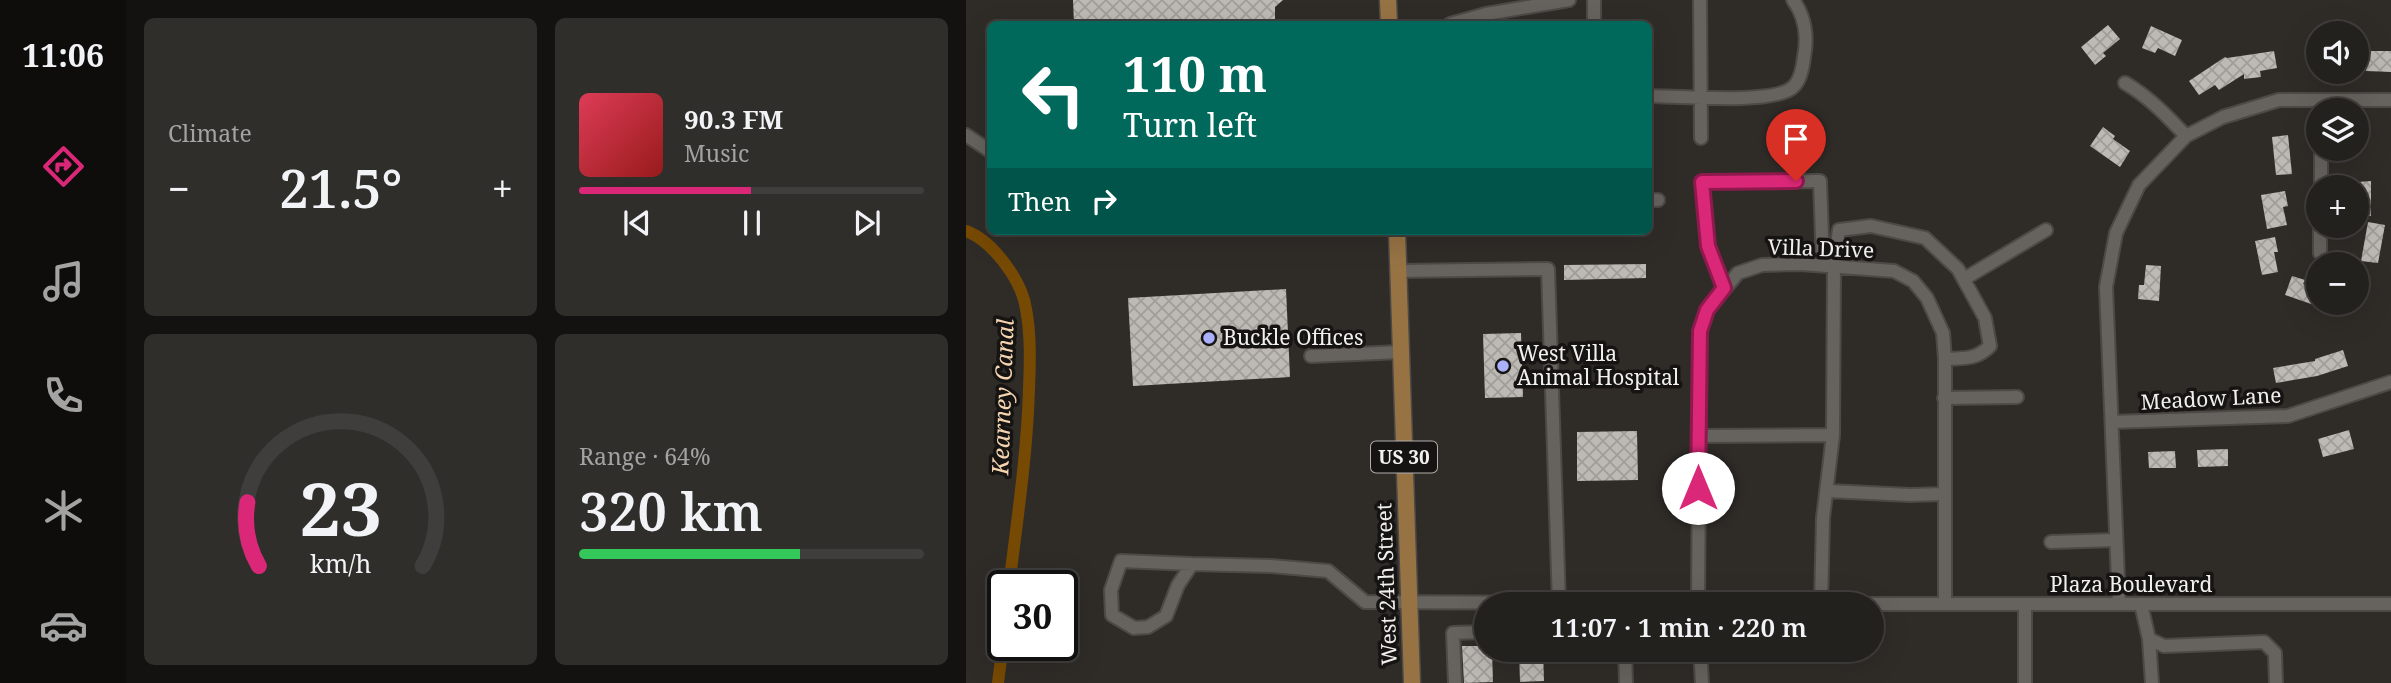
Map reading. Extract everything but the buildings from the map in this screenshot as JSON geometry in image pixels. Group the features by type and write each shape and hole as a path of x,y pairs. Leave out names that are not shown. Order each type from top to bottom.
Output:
{"main road":[{"path":"1388,0 1389,21"},
{"name":"West 24th Street","path":"1397,235 1412,683"}],"street":[{"path":"1461,21 1569,0"},
{"path":"1594,0 1594,21"},
{"path":"1700,0 1701,138"},
{"path":"1652,96 1758,97 1777,95 1793,87 1802,71 1805,32 1801,10 1793,0"},
{"path":"2125,83 2157,105 2186,136"},
{"name":"Meadow Lane","path":"2119,604 2106,287 2116,233 2139,185 2186,136 2223,117 2279,100 2306,103"},
{"name":"Meadow Lane","path":"2369,102 2391,100"},
{"path":"966,135 987,149"},
{"path":"1724,288 1708,246 1702,182 1820,181 1828,265 1833,435 1823,518 1823,592"},
{"path":"1828,265 1839,230 1871,226 1925,238 1958,269 1985,318 1990,346 1981,354 1972,357 1945,359"},
{"path":"1964,279 2046,230"},
{"name":"Villa Drive","path":"1698,592 1700,331 1707,310 1738,273 1762,265 1828,265 1894,271 1913,281 1927,298 1943,333 1945,604"},
{"path":"1398,271 1548,269 1559,592"},
{"path":"1311,356 1401,352"},
{"name":"Meadow Lane","path":"2112,422 2288,416 2391,382"},
{"path":"1944,398 2017,397"},
{"path":"1698,436 1833,435"},
{"path":"1828,491 1945,494"},
{"path":"2051,542 2116,540"},
{"path":"1192,564 1178,585 1167,616 1148,627 1134,628 1112,614 1111,590 1121,561 1271,566 1328,571 1364,602 1474,603"},
{"name":"Plaza Boulevard","path":"1884,604 2391,604"},
{"path":"2025,604 2025,683"},
{"path":"2141,604 2150,639 2152,683"},
{"path":"1455,683 1453,633 1474,632"},
{"path":"2150,639 2164,646 2264,642 2275,653 2276,683"},
{"path":"1625,662 1626,683"},
{"path":"1701,662 1702,683"}],"waterway":[{"name":"Kearney Canal","path":"966,231 986,243 1005,263 1019,286 1028,319 1028,414 1011,570"},
{"name":"Kearney Canal","path":"998,683 1001,661"}],"place":[{"name":"Buckle Offices","path":"1209,338"},
{"name":"West Villa Animal Hospital","path":"1503,366"}],"route":[{"path":"1698,488 1700,331 1707,310 1724,288 1708,246 1702,182 1796,181"}]}
